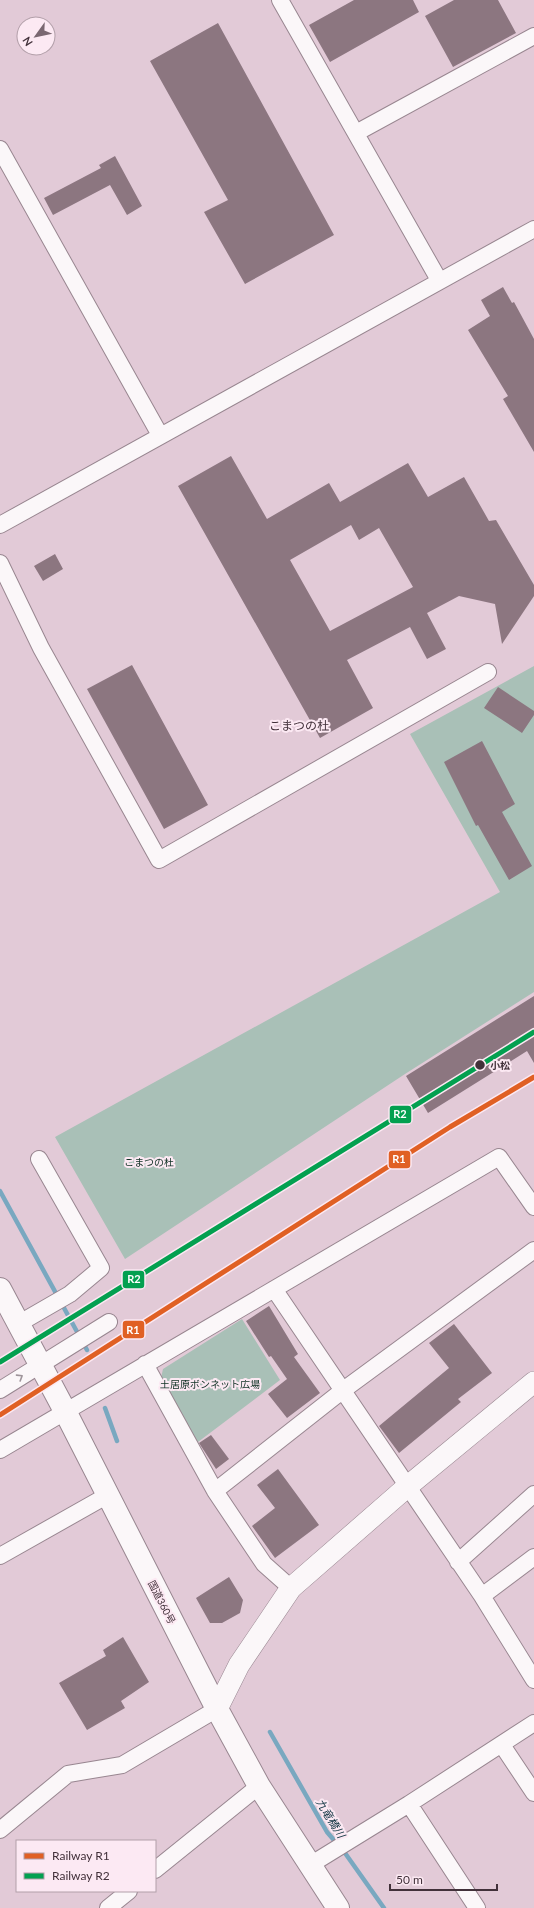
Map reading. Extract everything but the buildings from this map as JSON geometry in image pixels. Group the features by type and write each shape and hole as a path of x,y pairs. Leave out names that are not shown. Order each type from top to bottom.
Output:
{"highway":[{"name":"国道360号","path":"0,1289 65,1411 217,1709 260,1786 336,1907"}],"main road":[{"path":"217,1709 239,1665 290,1588 408,1486 534,1382"}],"street":[{"path":"280,0 439,280"},
{"path":"356,133 534,36"},
{"path":"0,149 160,435"},
{"path":"0,525 439,280 534,229"},
{"path":"0,563 41,648 159,860 488,672"},
{"path":"0,1450 499,1157 534,1207"},
{"path":"18,1324 70,1294 101,1268 39,1159"},
{"path":"215,1491 342,1391 534,1250"},
{"path":"274,1289 482,1596 534,1680"},
{"path":"0,1390 109,1322"},
{"path":"145,1364 215,1491 264,1564 290,1588"},
{"path":"458,1562 534,1494"},
{"path":"0,1556 108,1495"},
{"path":"482,1596 534,1557"},
{"path":"0,1830 68,1774 122,1765 217,1709"},
{"path":"310,1865 409,1804 534,1723"},
{"path":"502,1745 534,1793"},
{"path":"156,1869 260,1786"},
{"path":"409,1804 477,1908"},
{"path":"108,1908 128,1892"}],"green space":[{"name":"こまつの杜","path":"534,666 534,992 405,1074 125,1259 55,1137 500,892 410,734"},
{"name":"土居原ボンネット広場","path":"242,1319 280,1380 194,1445 161,1378 163,1369"}],"waterway":[{"path":"0,1191 87,1350"},
{"path":"105,1408 117,1441"},
{"name":"九竜橋川","path":"270,1732 327,1832 345,1853 384,1908"}],"rail line":[{"name":"R2","path":"0,1362 534,1032"},
{"name":"R1","path":"0,1415 450,1127 534,1077"}],"place":[{"name":"小松","path":"480,1065"}],"district":[{"name":"こまつの杜","path":"299,725"}]}
